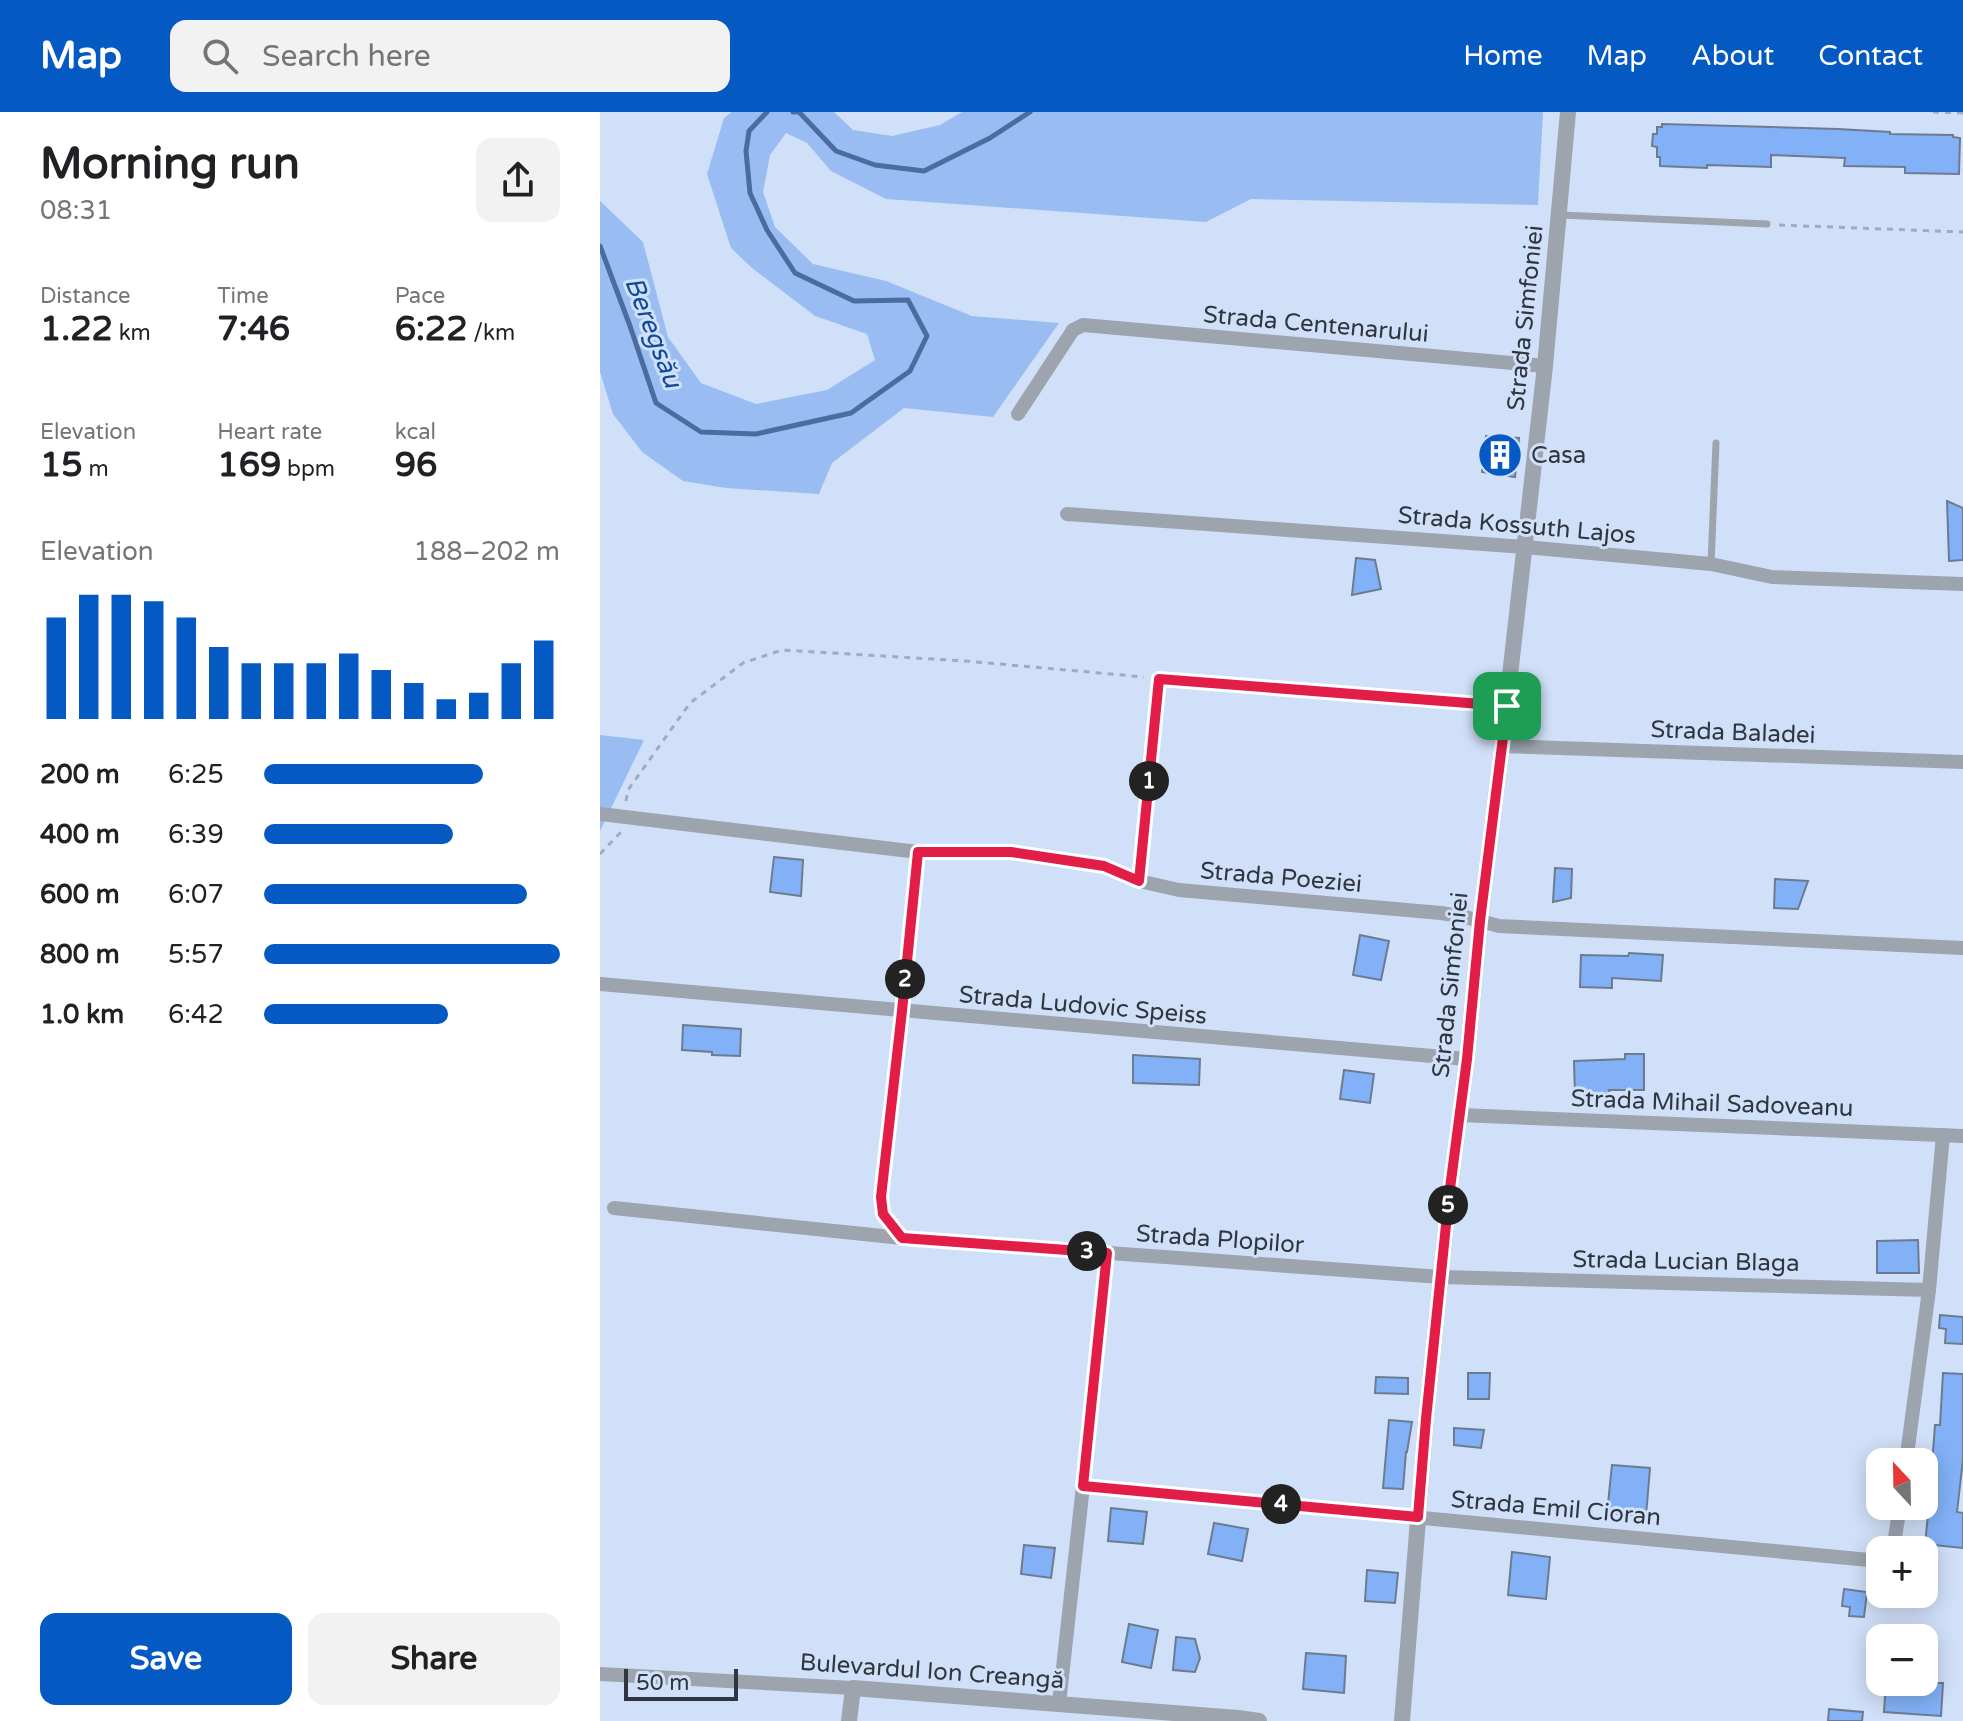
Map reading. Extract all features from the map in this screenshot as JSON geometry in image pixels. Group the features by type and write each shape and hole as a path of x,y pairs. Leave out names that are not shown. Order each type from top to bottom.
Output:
{"street":[{"name":"Strada Simfoniei","path":"1402,1721 1441,1277 1545,366 1568,112"},
{"name":"Strada Centenarului","path":"1018,414 1073,330 1083,325 1545,366"},
{"name":"Strada Kossuth Lajos","path":"1067,514 1525,547 1711,564 1772,577 1963,584"},
{"path":"1139,881 1159,679 1507,706"},
{"name":"Strada Baladei","path":"1502,746 1963,762"},
{"name":"Strada Poeziei","path":"600,814 918,852 1011,852 1104,866 1139,881 1179,890 1441,913 1499,926 1963,948"},
{"path":"902,1238 883,1214 881,1197 918,852"},
{"name":"Strada Ludovic Speiss","path":"600,984 1467,1059"},
{"name":"Strada Mihail Sadoveanu","path":"1460,1115 1963,1136"},
{"path":"1908,1448 1929,1290 1943,1135"},
{"name":"Strada Plopilor","path":"614,1208 902,1238 1441,1277"},
{"path":"1059,1704 1107,1253"},
{"name":"Strada Lucian Blaga","path":"1441,1277 1929,1290"},
{"name":"Strada Emil Cioran","path":"1083,1486 1866,1560"},
{"name":"Bulevardul Ion Creangă","path":"600,1674 853,1688 1259,1721"},
{"path":"849,1721 853,1688"}],"lane":[{"path":"1559,215 1767,224"},
{"path":"1711,564 1716,443"}],"path":[{"path":"1933,112 1963,113"},
{"path":"1767,224 1963,232"},
{"path":"600,854 629,818 628,790 690,703 743,663 782,650 966,661 1159,679"}],"shaded area":[{"path":"732,112 834,112 853,130 892,136 940,125 962,112 1543,112 1538,205 1251,199 1206,222 886,199 831,171 807,143 786,133 770,155 763,192 775,227 813,264 886,281 972,316 1059,323 993,417 904,408 832,463 819,494 726,488 683,481 642,452 613,414 600,372 600,201 643,242 668,337 701,383 756,404 827,390 875,360 867,334 815,316 731,248 707,174 724,118"},
{"path":"600,735 644,740 600,831"}],"building":[{"path":"1662,124 1953,135 1960,138 1959,174 1905,173 1905,167 1844,166 1845,158 1771,155 1771,167 1660,166 1657,147 1652,146 1653,134 1657,134 1657,127 1662,127"},
{"name":"Casa","path":"1486,436 1519,438 1515,477 1482,472"},
{"path":"1947,501 1963,508 1963,560 1949,561"},
{"path":"1356,558 1375,560 1381,589 1352,595"},
{"path":"774,857 803,860 801,896 770,892"},
{"path":"1555,868 1572,869 1571,898 1553,902"},
{"path":"1775,879 1808,881 1798,909 1774,908"},
{"path":"1360,935 1389,941 1381,980 1353,975"},
{"path":"1629,953 1663,955 1661,981 1612,978 1612,988 1580,987 1581,955 1628,956"},
{"path":"683,1025 741,1029 740,1056 682,1050"},
{"path":"1625,1054 1644,1054 1644,1090 1609,1090 1610,1094 1575,1095 1574,1061 1625,1059"},
{"path":"1133,1055 1200,1059 1199,1085 1133,1083"},
{"path":"1344,1070 1374,1074 1370,1103 1340,1099"},
{"path":"1918,1240 1919,1273 1877,1273 1877,1241"},
{"path":"1940,1315 1963,1317 1963,1344 1945,1343 1946,1329 1939,1328"},
{"path":"1468,1373 1490,1373 1489,1399 1468,1399"},
{"path":"1943,1373 1963,1374 1963,1459 1957,1512 1963,1513 1963,1548 1938,1545 1938,1536 1926,1536 1927,1520 1938,1520 1938,1448 1933,1448 1935,1425 1940,1425"},
{"path":"1376,1377 1408,1378 1408,1394 1375,1393"},
{"path":"1389,1420 1412,1422 1403,1489 1383,1488"},
{"path":"1454,1428 1484,1430 1481,1448 1454,1445"},
{"path":"1612,1465 1650,1468 1646,1516 1607,1513"},
{"path":"1111,1508 1147,1512 1143,1544 1108,1541"},
{"path":"1214,1523 1248,1529 1242,1561 1208,1554"},
{"path":"1024,1545 1055,1548 1051,1578 1021,1574"},
{"path":"1512,1552 1550,1557 1546,1599 1508,1595"},
{"path":"1367,1570 1398,1573 1395,1603 1365,1601"},
{"path":"1844,1589 1866,1592 1864,1617 1849,1616 1850,1607 1842,1606"},
{"path":"1129,1624 1158,1630 1151,1668 1122,1662"},
{"path":"1176,1637 1195,1639 1200,1658 1195,1672 1173,1670"},
{"path":"1306,1653 1346,1656 1344,1693 1303,1689"},
{"path":"1938,1683 1943,1683 1941,1716 1884,1712 1885,1696 1938,1696"},
{"path":"1829,1709 1863,1712 1862,1721 1828,1721"}],"waterway":[{"name":"Beregsău","path":"600,246 656,403 701,432 756,434 851,413 910,371 927,336 908,300 854,301 795,273 767,230 750,193 746,151 749,131 767,112"},
{"name":"Beregsău","path":"793,112 799,112 836,151 875,165 924,171 990,138 1030,112"}],"place":[{"name":"Casa","path":"1500,455"}],"route":[{"path":"1159,679 1507,706 1449,1196 1418,1517 1083,1486 1107,1253 902,1238 883,1214 881,1197 918,852 1011,852 1104,866 1139,881 1159,679"}]}
